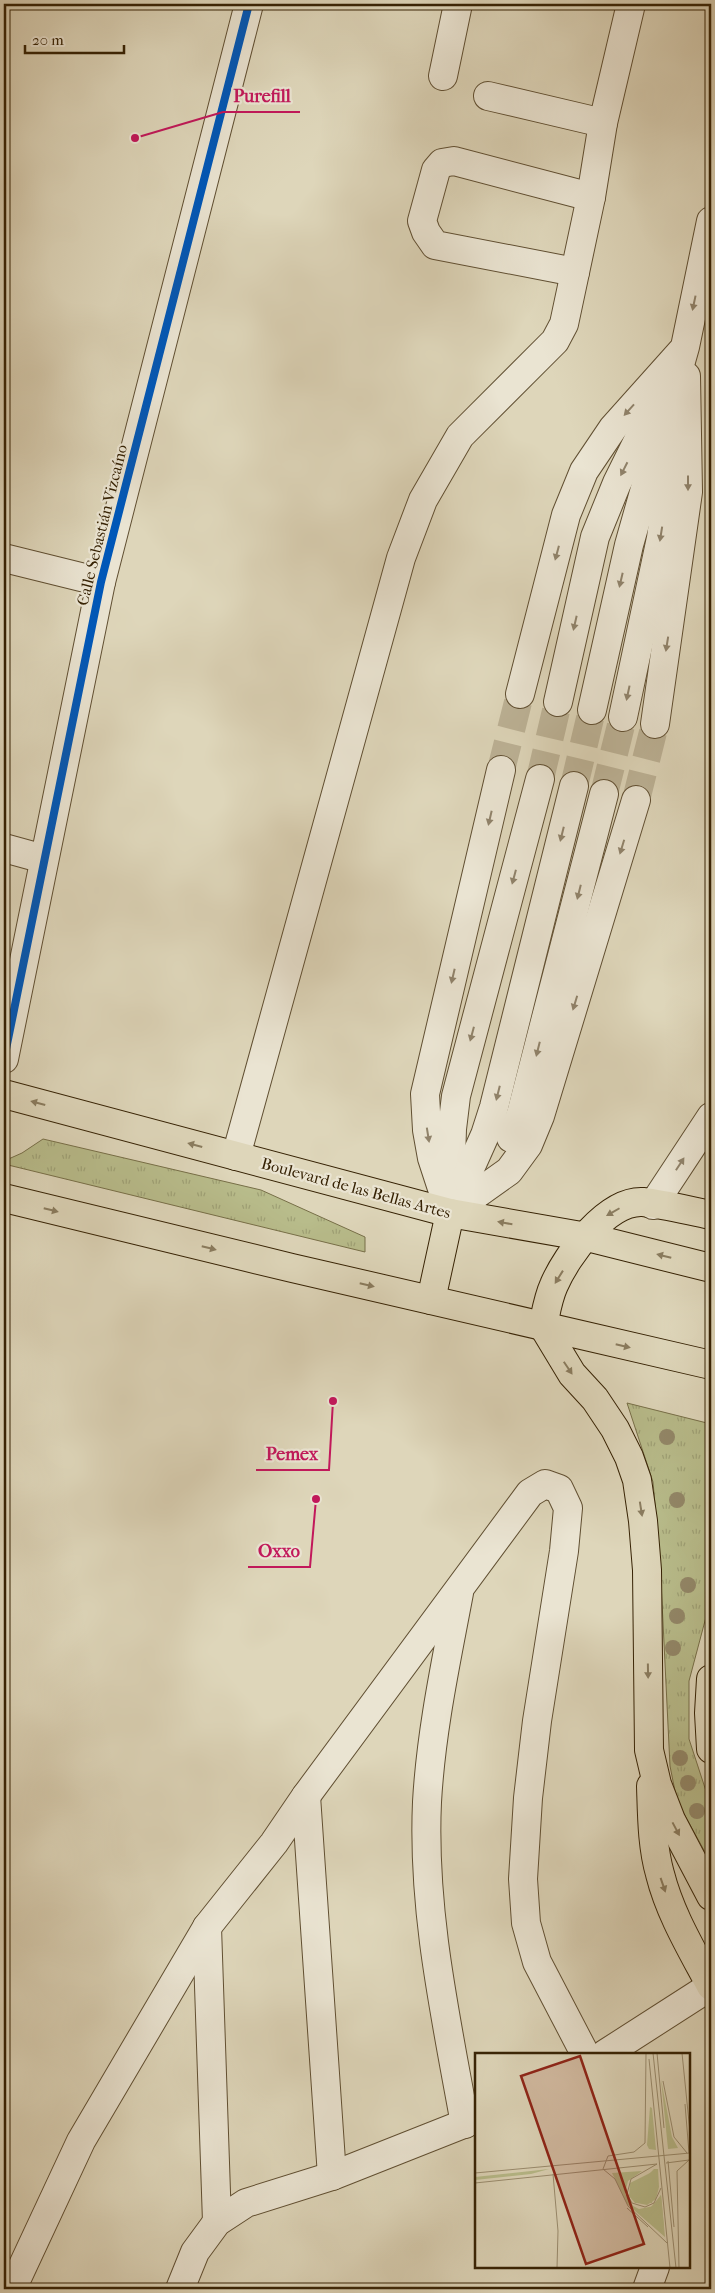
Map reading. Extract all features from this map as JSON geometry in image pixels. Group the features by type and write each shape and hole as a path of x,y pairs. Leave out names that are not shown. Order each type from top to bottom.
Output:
{"main road":[{"name":"Boulevard de las Bellas Artes","path":"4,1094 450,1213 587,1237 711,1268"},
{"path":"4,1198 292,1268 711,1365"},
{"path":"711,1215 642,1202 621,1207 603,1217 570,1258 554,1284 543,1326 572,1374 595,1399 615,1429 629,1457 637,1480 647,1570 652,1831 659,1874 673,1912 711,1986"},
{"path":"431,1300 450,1213"},
{"path":"711,1680 709,1713 711,1749"},
{"path":"649,1750 658,1784 671,1820 711,1896"}],"street":[{"name":"Calle Sebastián Vizcaíno","path":"4,1059 11,988 44,859 101,582 249,4"},
{"path":"442,76 458,4"},
{"path":"236,1156 401,558 423,500 460,436 555,341 564,324 591,197 603,123 631,4"},
{"path":"488,96 603,123"},
{"path":"574,272 435,245 426,232 422,221 436,170 442,163 454,161 591,197"},
{"path":"592,710 629,545 685,347 711,221"},
{"path":"520,694 566,515 584,471 613,428 685,347"},
{"path":"558,702 595,537 617,483 685,347"},
{"path":"623,717 661,538 685,347"},
{"path":"655,724 688,492 685,347"},
{"path":"4,558 101,582"},
{"path":"450,1213 432,1158 427,1130 425,1094 501,770"},
{"path":"450,1213 452,1129 456,1096 540,779"},
{"path":"450,1213 485,1135 494,1107 574,786"},
{"path":"450,1213 494,1164 510,1142 522,1114 604,794"},
{"path":"450,1213 509,1171 528,1145 540,1116 636,800"},
{"path":"4,848 44,859"},
{"path":"653,1205 711,1117"},
{"path":"12,2289 81,2141 207,1927 274,1843 306,1796 530,1493 545,1484 560,1488 568,1508 564,1551 537,1721 528,1798 523,1879 526,1923 537,1962 584,2053"},
{"path":"180,2289 195,2252 217,2222 246,2203 332,2176 471,2122 435,1957 428,1858 427,1802 437,1709 460,1586"},
{"path":"306,1796 332,2176"},
{"path":"207,1927 217,2222"},
{"path":"607,2053 711,1986"},
{"path":"647,2289 655,2268"}],"green space":[{"path":"43,1139 261,1190 365,1237 365,1252 4,1164 4,1161 22,1153"},
{"path":"627,1403 711,1424 711,1610 706,1617 689,1681 689,1739 711,1801 711,1863 677,1801 670,1766 660,1561 653,1482"}],"tunnel":[{"path":"501,770 520,694"},
{"path":"540,779 558,702"},
{"path":"574,786 592,710"},
{"path":"604,794 623,717"},
{"path":"636,800 655,724"}],"cycle path":[{"path":"4,1059 101,582 249,4"}],"place":[{"name":"Purefill","path":"135,138"},
{"name":"Pemex","path":"333,1401"},
{"name":"Oxxo","path":"316,1499"}]}
